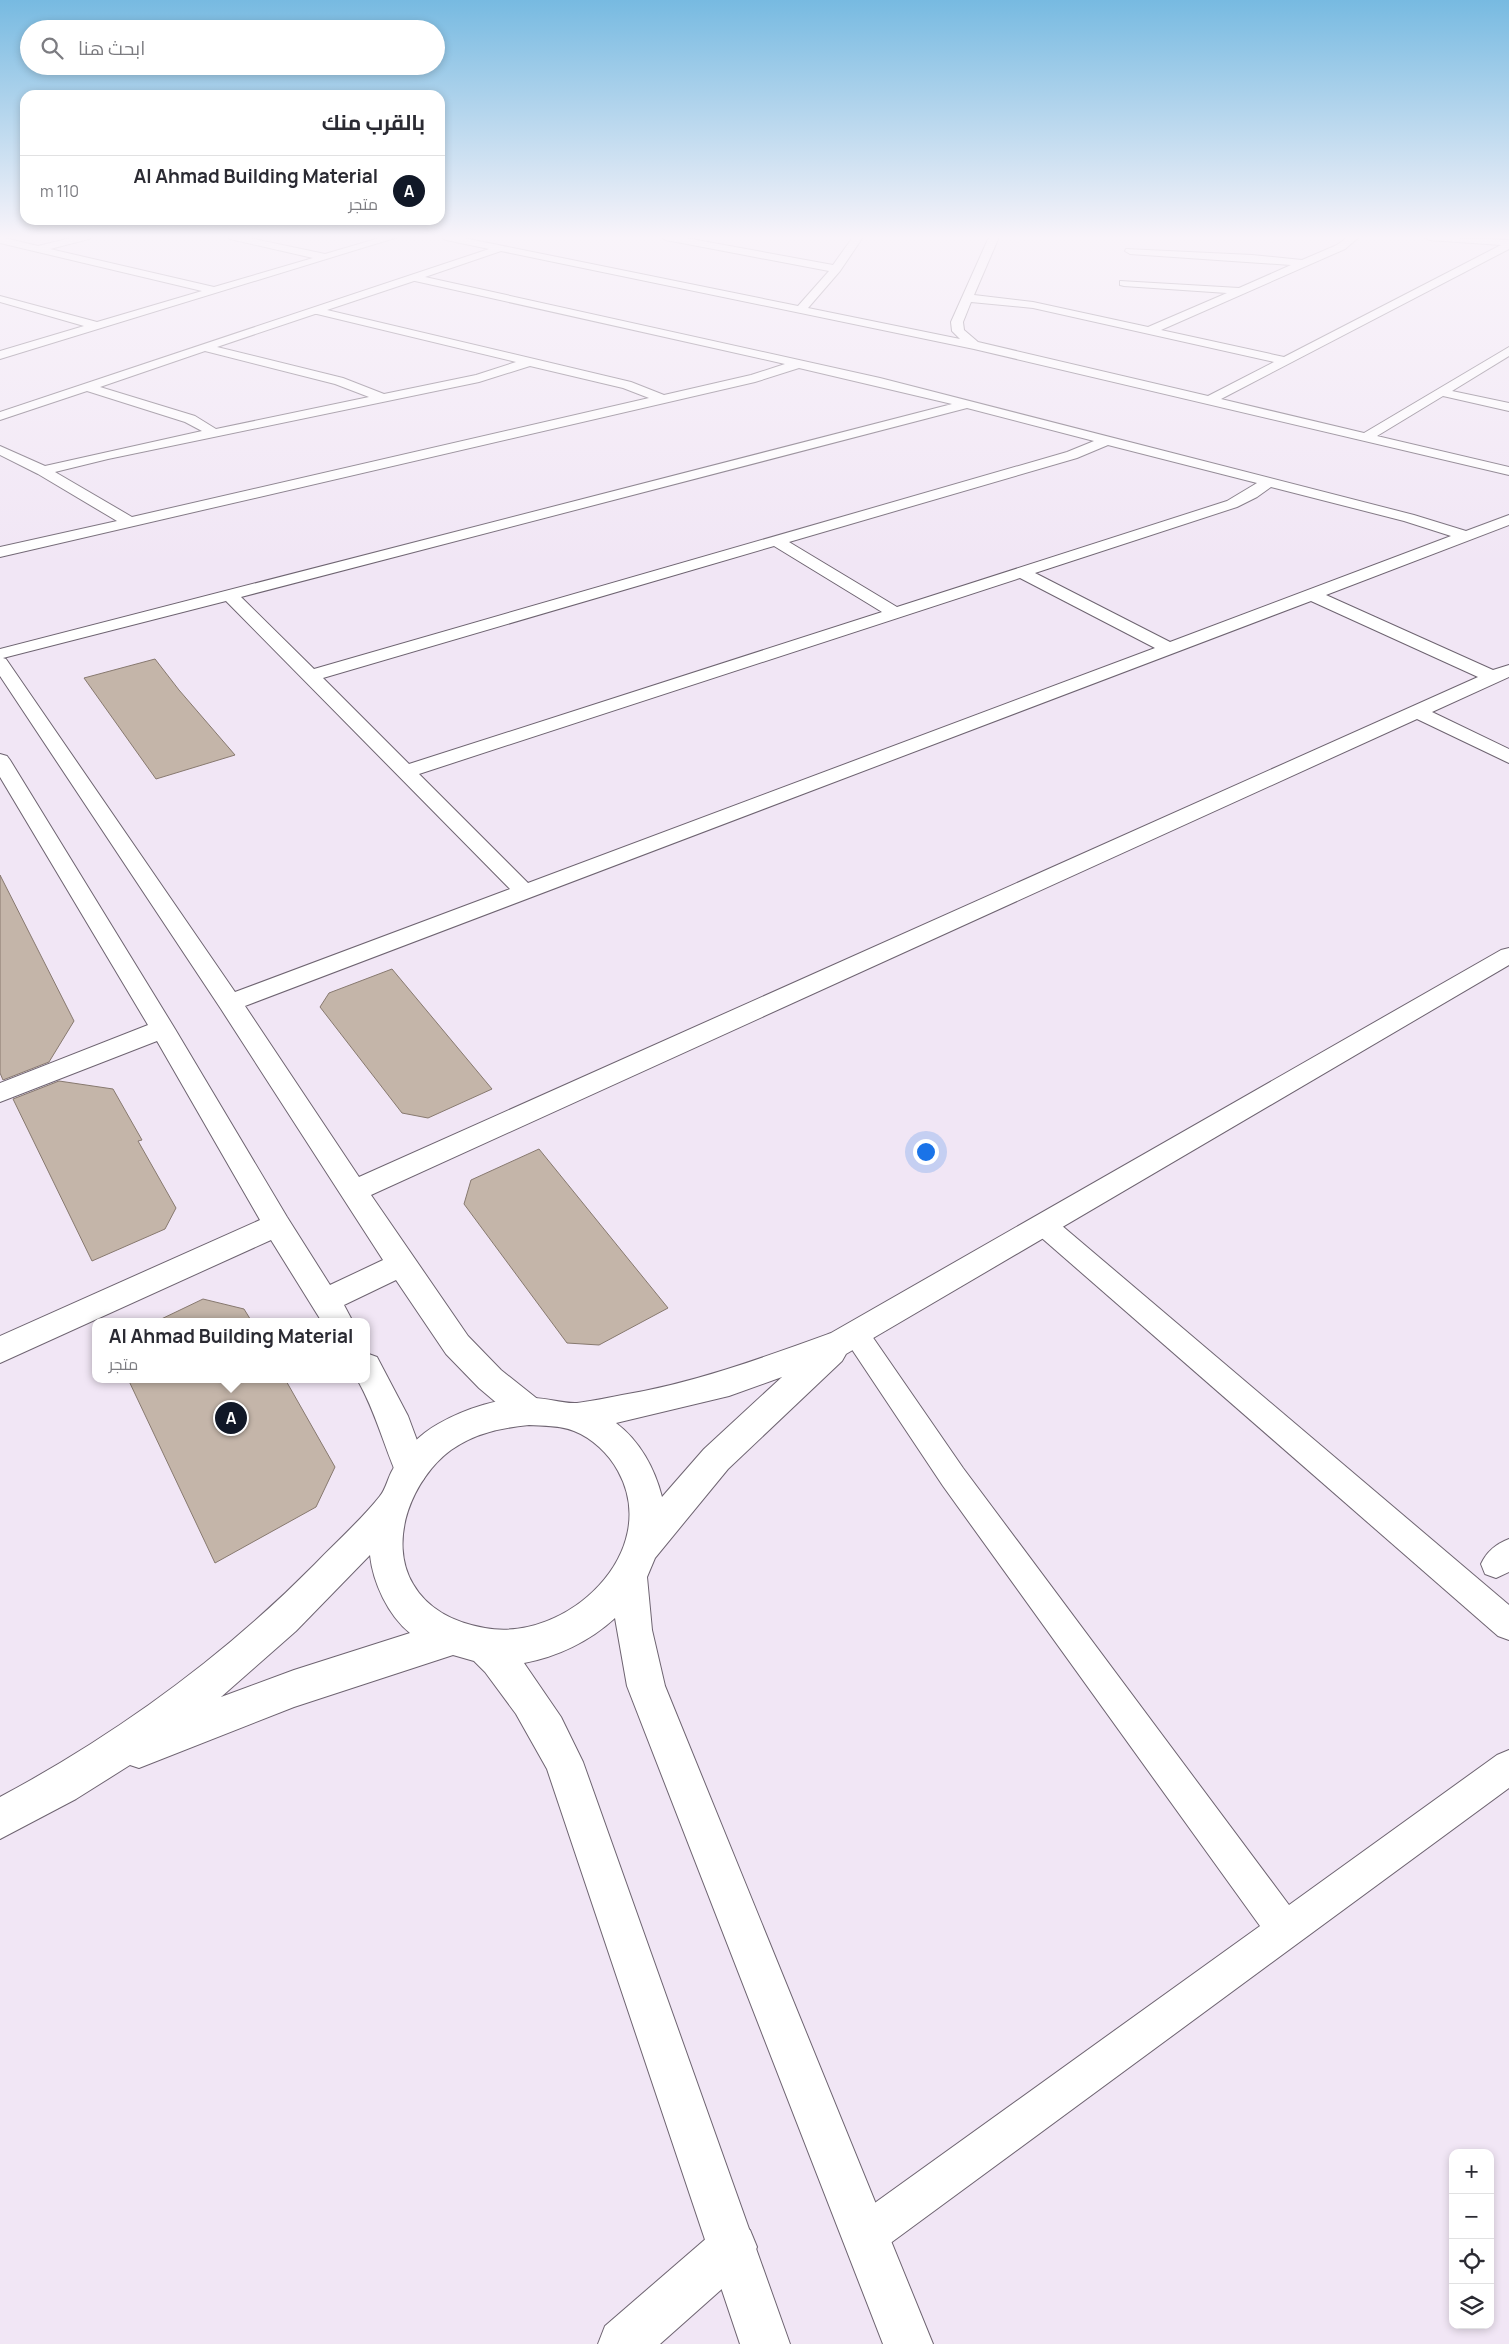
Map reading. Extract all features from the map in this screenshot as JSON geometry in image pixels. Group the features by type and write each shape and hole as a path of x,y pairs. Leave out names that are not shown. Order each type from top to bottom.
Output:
{"street":[{"path":"0,355 29,346"},
{"path":"0,416 211,346"},
{"path":"464,346 627,385 662,399"},
{"path":"720,346 969,404 1416,520 1466,536"},
{"path":"980,346 1509,471"},
{"path":"1219,346 1286,361"},
{"path":"1210,400 1314,346"},
{"path":"206,348 339,381 383,398"},
{"path":"1366,437 1509,351"},
{"path":"43,471 486,376 529,362"},
{"path":"0,552 768,375 798,364"},
{"path":"87,387 184,417 199,423 214,433"},
{"path":"1441,392 1509,407"},
{"path":"0,654 969,404"},
{"path":"310,676 1072,456 1108,440"},
{"path":"0,450 43,471 130,522"},
{"path":"406,772 1232,504 1252,494 1268,482"},
{"path":"230,1003 1509,520"},
{"path":"776,541 895,613"},
{"path":"1021,572 1169,648"},
{"path":"229,594 525,892"},
{"path":"1312,595 1501,673"},
{"path":"0,663 230,1003 401,1264 457,1345 490,1380 529,1411"},
{"path":"354,1190 1501,673"},
{"path":"1416,712 1509,757"},
{"path":"0,760 163,1029 277,1226 331,1312 401,1264"},
{"path":"573,1417 634,1406 729,1383 849,1338 1509,955"},
{"path":"0,1092 163,1029"},
{"path":"0,1350 277,1226"},
{"path":"849,1338 753,1422 715,1460 678,1502 636,1562 613,1598 592,1616 568,1631 541,1641 513,1647 469,1642 428,1626 408,1608 393,1585 386,1560 384,1534 390,1508 398,1488 410,1470 429,1449 451,1433 476,1421 502,1413 529,1411 573,1417 598,1428 620,1445 636,1467 645,1492 648,1520 636,1562 634,1630 646,1686 908,2344"},
{"path":"370,1374 396,1425 410,1470"},
{"path":"0,1819 82,1773 157,1723 226,1670 288,1616 336,1569 390,1508"},
{"path":"82,1773 273,1695 364,1664 469,1642 508,1671 530,1698 564,1762 765,2344"},
{"path":"623,2344 733,2247"}],"lane":[{"path":"1044,1226 1509,1625"},
{"path":"849,1338 1284,1929"},
{"path":"866,2235 1284,1929 1509,1768"}],"building":[{"path":"155,659 235,755 156,779 84,678"},
{"path":"0,875 74,1021 49,1062 3,1080 0,1073"},
{"path":"392,969 492,1089 428,1118 402,1113 320,1007 329,993"},
{"path":"59,1081 113,1089 142,1140 138,1141 176,1208 165,1229 92,1261 13,1099"},
{"path":"539,1149 668,1308 599,1345 567,1343 464,1204 471,1180"},
{"path":"203,1299 244,1309 250,1318 163,1318"},
{"path":"130,1383 287,1383 335,1467 316,1507 215,1563"}],"place":[{"name":"Al Ahmad Building Material","path":"231,1418"}]}
